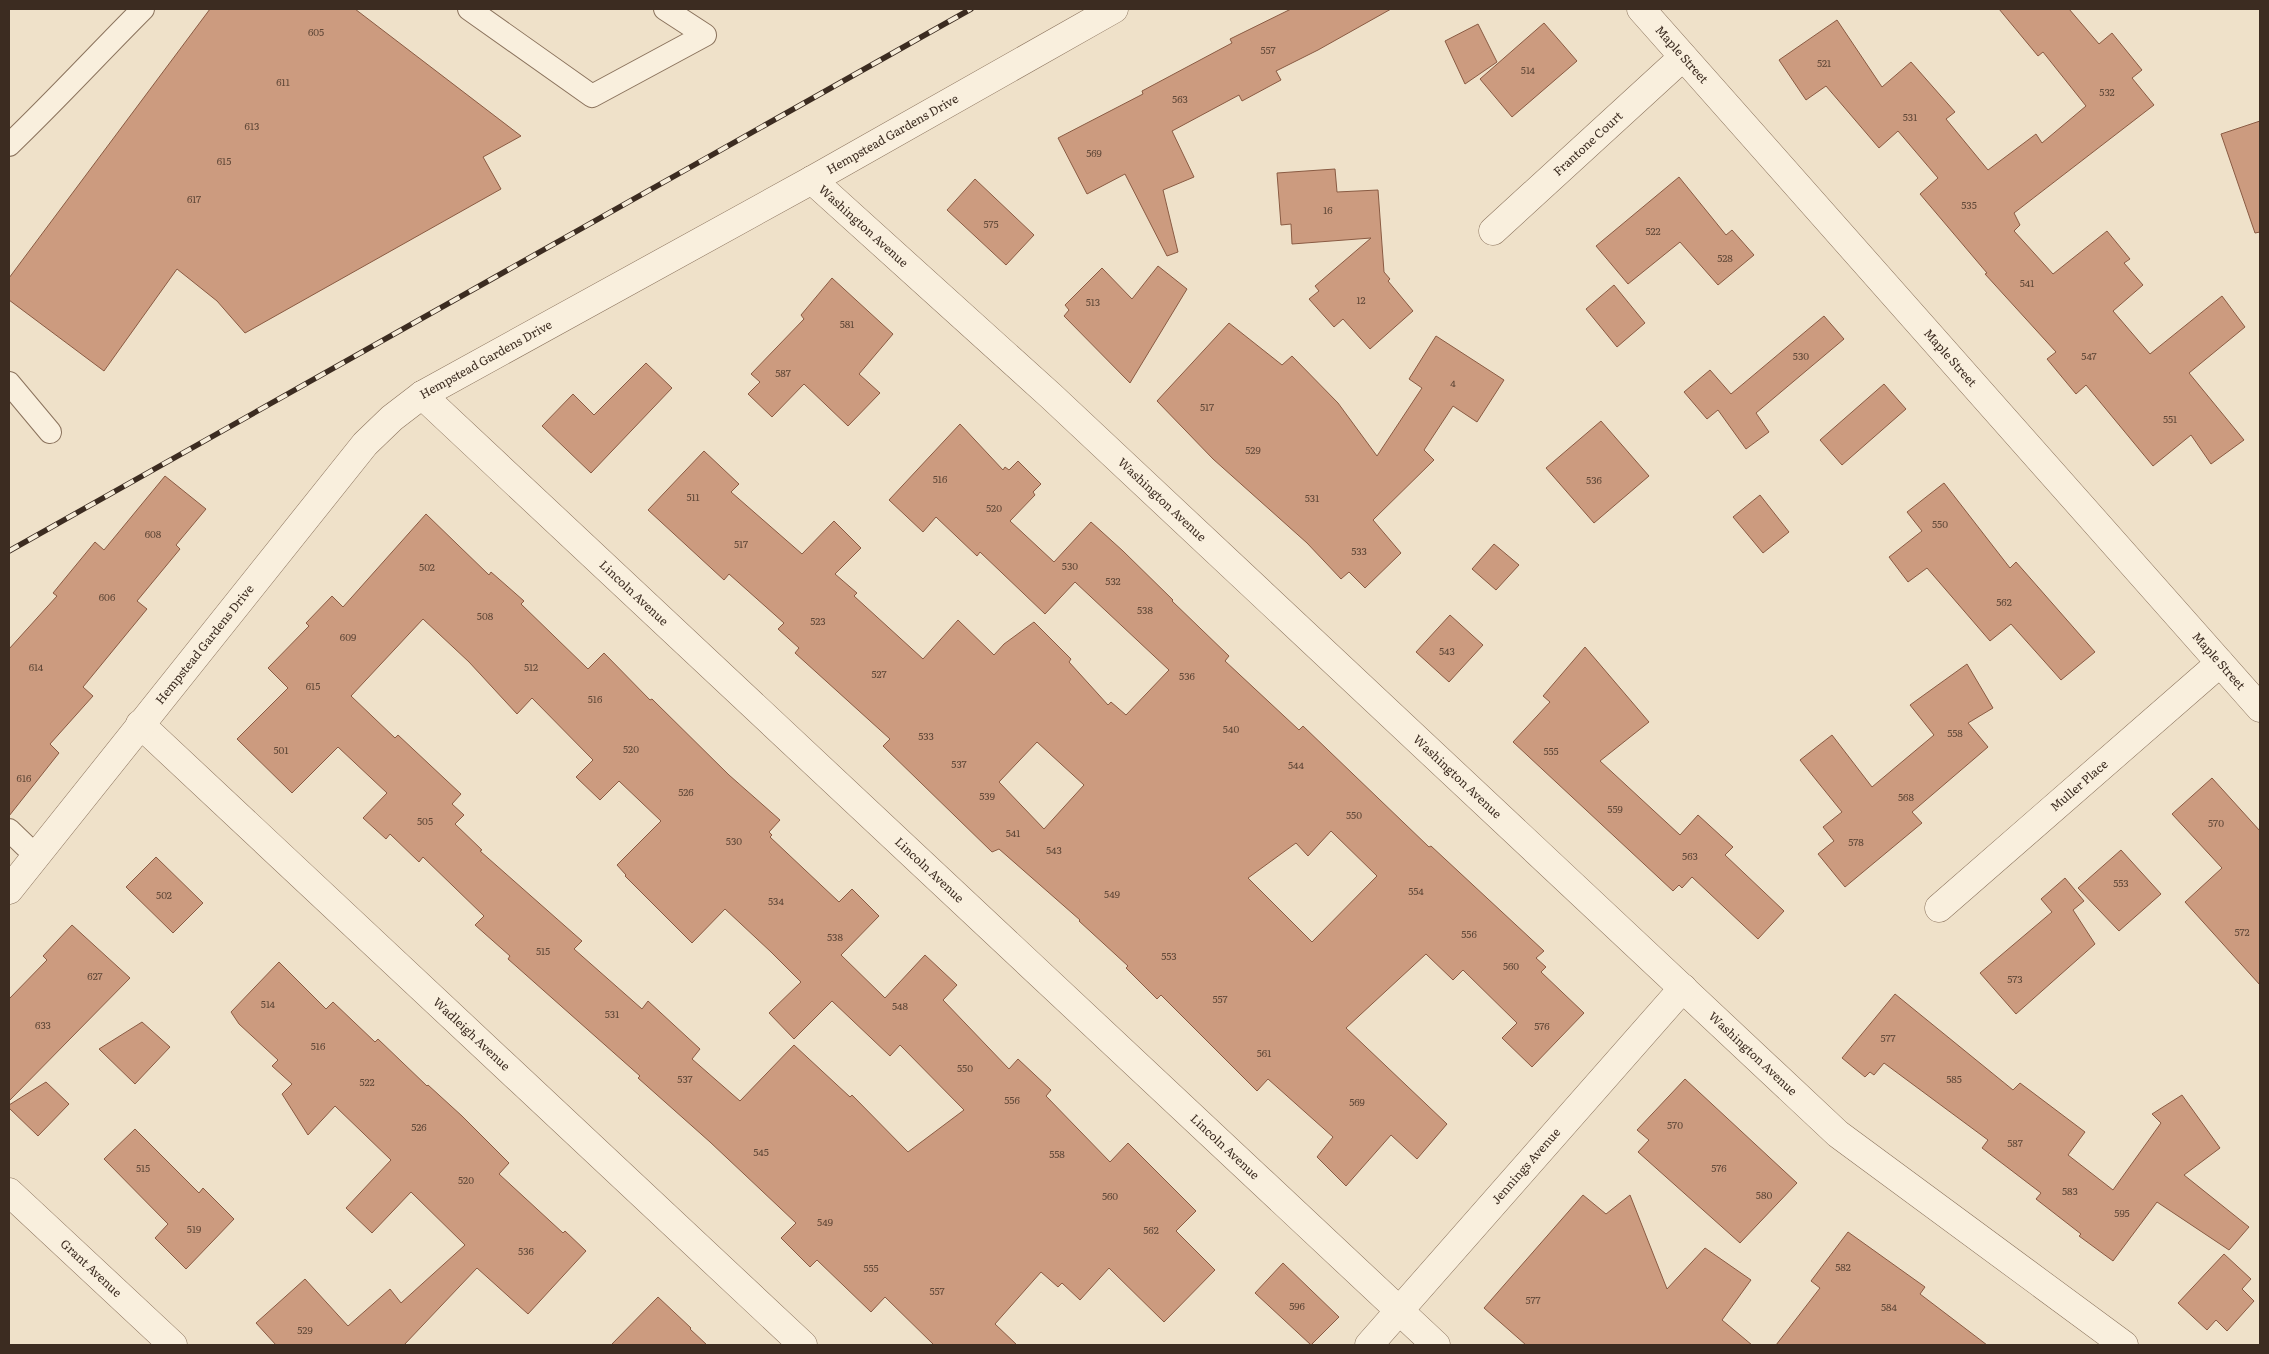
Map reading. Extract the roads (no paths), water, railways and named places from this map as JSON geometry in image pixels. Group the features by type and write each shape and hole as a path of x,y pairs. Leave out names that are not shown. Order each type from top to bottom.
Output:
{"street":[{"name":"Hempstead Gardens Drive","path":"9,890 365,444 392,418 422,395 812,180 1114,9"},
{"name":"Maple Street","path":"1641,9 2260,708"},
{"name":"Frantone Court","path":"1493,231 1683,57"},
{"name":"Washington Avenue","path":"812,180 1051,396 1838,1134 2124,1345"},
{"name":"Lincoln Avenue","path":"422,395 1436,1345"},
{"name":"Muller Place","path":"1939,908 2220,663"},
{"name":"Wadleigh Avenue","path":"140,724 803,1345"},
{"name":"Jennings Avenue","path":"1369,1345 1683,988"},
{"name":"Grant Avenue","path":"9,1192 173,1345"}],"lane":[{"path":"9,145 142,9"},
{"path":"469,9 592,96 705,35 665,9"},
{"path":"9,384 50,432"},
{"path":"9,830 36,856"}],"railway":[{"path":"9,551 971,9"}]}
